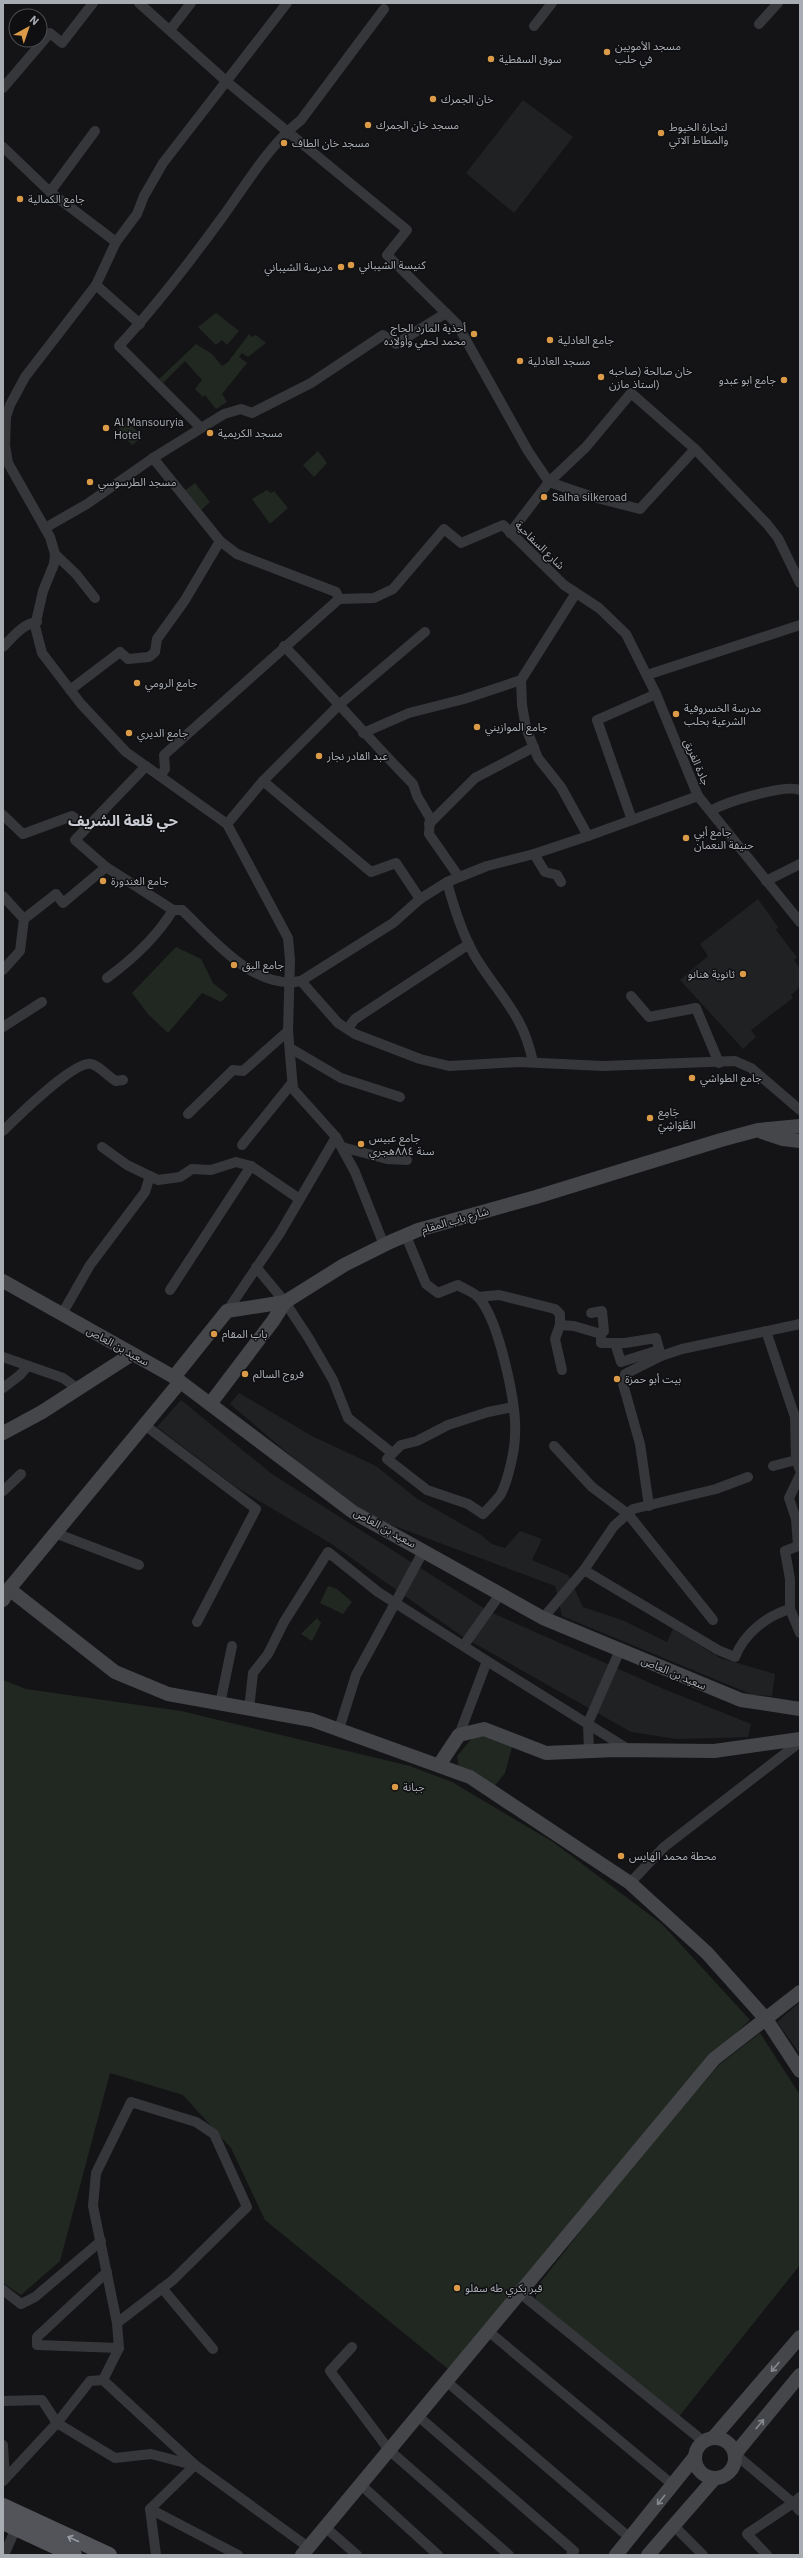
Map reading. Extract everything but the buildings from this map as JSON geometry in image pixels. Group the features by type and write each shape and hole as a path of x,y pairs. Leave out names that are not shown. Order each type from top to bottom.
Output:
{"main road":[{"path":"3,2506 109,2555"},
{"path":"10,2525 53,2550 74,2555"}],"street":[{"path":"3,88 50,33 62,43 93,3"},
{"path":"139,3 226,81 407,230 387,255 457,324 528,451 549,482 593,497 640,509 695,449"},
{"path":"170,30 191,3"},
{"path":"95,598 76,574 55,554 44,528 5,463 4,416 25,377 96,285 116,242 136,214 144,196 163,163 288,3"},
{"path":"534,26 552,3"},
{"path":"759,24 778,3"},
{"path":"201,428 119,346 156,306 287,131 301,120 384,9"},
{"path":"50,192 95,132"},
{"path":"3,147 50,192 116,242"},
{"path":"96,285 140,324"},
{"path":"44,528 87,504 152,458 224,414 241,409 252,413 311,383 383,335 396,344 446,313"},
{"path":"510,533 549,482 586,447 631,393 695,449 767,524 781,544 800,583"},
{"path":"152,458 220,541 238,554 336,592 339,599 284,646 164,755 165,769 160,776"},
{"name":"شارع السفاحية","path":"339,599 374,598 393,589 444,529 461,544 503,525 564,584 599,608 626,634 647,675"},
{"path":"70,690 120,652 128,659 149,657 156,652 157,639 185,600 220,541"},
{"path":"55,554 54,564 43,590 36,626 42,653 70,690 126,752 227,824 288,938 288,1031 293,1089 336,1137 342,1147 356,1172 384,1245"},
{"path":"576,593 521,680 526,728 538,758 561,787 588,836"},
{"path":"3,647 20,630 30,623 37,622"},
{"path":"647,675 800,625"},
{"path":"227,824 263,781 340,704 425,632"},
{"path":"284,646 340,704 363,733 413,784 417,796 430,818 430,834 459,877"},
{"name":"جادة الفريق","path":"647,675 698,796 800,922"},
{"path":"363,733 410,713 464,699 521,680"},
{"path":"632,820 597,720 656,694"},
{"path":"429,824 475,778 534,747"},
{"path":"146,766 75,840 106,867 173,910 182,910 246,970 289,984 301,981 393,923 420,899 447,882 487,866 534,854 588,836 698,796"},
{"path":"263,781 371,872 396,863 420,899"},
{"path":"710,810 730,803 789,788 800,790"},
{"path":"5,820 22,834 72,816 86,827"},
{"path":"534,854 545,872 557,875 560,882"},
{"path":"766,881 800,864"},
{"path":"3,970 20,951 24,919 56,894 63,903 106,867"},
{"path":"447,882 469,944 478,960 519,1018 528,1038 533,1062"},
{"path":"3,896 24,919"},
{"path":"107,978 135,958 164,924 173,910"},
{"path":"348,1028 355,1019 469,944"},
{"path":"301,981 338,1023 377,1044 420,1059 449,1066 533,1062 603,1066 719,1063 735,1061 751,1068 800,1110"},
{"path":"631,996 649,1017 696,1008 719,1063"},
{"path":"3,1027 42,1002"},
{"path":"188,1114 233,1070 243,1071 288,1031"},
{"path":"290,1048 341,1078 400,1097"},
{"path":"3,1131 35,1100 82,1064 93,1064 116,1081 124,1080"},
{"path":"242,1145 292,1083"},
{"name":"شارع باب المقام","path":"210,1404 273,1321 285,1302 344,1266 384,1245 406,1236 758,1130 800,1126"},
{"path":"758,1130 783,1139 800,1141"},
{"path":"336,1137 298,1198 280,1233 227,1311 177,1379 146,1426 5,1590 115,1672 168,1694 312,1720 470,1777 630,1884 707,1953 766,2018 800,2071"},
{"path":"102,1147 127,1165 158,1180 180,1177 192,1169 211,1170 236,1162 251,1166 298,1198"},
{"path":"342,1147 387,1158 407,1160"},
{"path":"170,1290 251,1166"},
{"path":"62,1314 90,1265 145,1192 150,1176"},
{"path":"406,1236 426,1284 438,1293 458,1285 478,1297 496,1336 513,1407 515,1434 512,1457 501,1493 483,1514 468,1504 427,1490 387,1459 400,1445 417,1441 448,1425 488,1412 513,1407"},
{"path":"256,1267 285,1302 333,1380 348,1418 392,1453"},
{"name":"سعيد بن العاص","path":"3,1281 177,1379 353,1512 424,1550 543,1618 741,1700 800,1709"},
{"path":"478,1297 499,1295 555,1309 560,1314 560,1325 555,1339 562,1370"},
{"path":"227,1311 285,1302"},
{"path":"591,1313 602,1311 604,1331 601,1334 601,1343 615,1343 656,1338 660,1353"},
{"path":"615,1343 621,1362 712,1341 800,1324"},
{"path":"560,1325 574,1326 601,1334"},
{"path":"766,1331 795,1417 798,1465 773,1466"},
{"path":"649,1506 640,1444 623,1384 629,1371 660,1353"},
{"path":"3,1433 78,1390 132,1354"},
{"path":"3,1357 63,1378 78,1390"},
{"path":"3,1388 20,1375 28,1366"},
{"path":"146,1426 256,1509 197,1622"},
{"path":"554,1446 592,1487 628,1514 713,1620"},
{"path":"3,1491 21,1474"},
{"path":"800,1475 789,1498 796,1519 798,1546 785,1551 790,1579 790,1609 800,1634"},
{"path":"543,1618 584,1570 614,1526 633,1509 716,1489 748,1477"},
{"path":"55,1533 139,1565"},
{"path":"339,1729 356,1675 424,1550"},
{"path":"249,1709 253,1673 268,1654 288,1616 328,1552 378,1592 631,1751"},
{"path":"584,1570 718,1650 735,1657 743,1638 752,1631 790,1609"},
{"path":"464,1645 501,1593"},
{"path":"220,1704 232,1646"},
{"path":"589,1752 588,1723 620,1650"},
{"path":"439,1765 459,1734 487,1661"},
{"path":"459,1734 484,1729 546,1753 714,1751 800,1739"},
{"path":"630,1884 664,1847 800,1742"},
{"path":"4,2480 57,2423 90,2381 103,2380 195,2465 305,2551 714,2059 800,1992"},
{"path":"103,2380 119,2348 117,2323 93,2206 96,2173 130,2102 196,2122 214,2134 246,2207 162,2288 117,2323"},
{"path":"3,2290 21,2304 35,2297 101,2241"},
{"path":"107,2272 37,2337 37,2345 119,2348"},
{"path":"162,2288 213,2349"},
{"path":"520,2293 708,2440 725,2440 735,2454 796,2500 800,2511"},
{"path":"488,2331 673,2485"},
{"path":"800,2337 708,2440 695,2452 694,2458 698,2470 709,2477 715,2478 722,2477 732,2468 735,2454 800,2375"},
{"path":"352,2347 330,2371 389,2450 509,2555"},
{"path":"446,2381 630,2538"},
{"path":"3,2401 42,2400 57,2423 115,2458 151,2454 195,2465"},
{"path":"418,2416 574,2551 571,2555"},
{"path":"3,2445 4,2480"},
{"path":"616,2555 694,2458"},
{"path":"150,2509 195,2465"},
{"path":"648,2555 715,2478"},
{"path":"360,2484 438,2555"},
{"path":"767,2555 747,2534 796,2500"},
{"path":"150,2509 156,2555"},
{"path":"150,2509 238,2555"},
{"path":"4,2555 10,2525"},
{"path":"673,2525 703,2555"},
{"path":"325,2527 357,2555"}],"shaded area":[{"path":"523,100 573,137 514,213 466,173"},
{"path":"216,313 239,331 227,345 222,340 216,345 198,327"},
{"path":"249,334 252,337 256,335 266,343 248,357 242,353 239,357 247,363 222,394 227,402 216,409 205,395 203,397 195,389 202,380 185,361 163,383 159,379 196,344 212,354 222,366 228,362"},
{"path":"128,421 142,437 132,445 118,430"},
{"path":"318,451 327,463 314,477 303,465"},
{"path":"195,483 210,502 199,512 183,492"},
{"path":"267,490 271,493 274,491 288,508 270,524 252,499"},
{"name":"ثانوية هنانو","path":"758,899 778,927 776,930 797,957 794,960 800,969 800,987 791,995 793,998 751,1030 756,1037 743,1049 680,980 708,956 700,944"},
{"path":"176,947 201,959 213,983 228,995 221,1002 202,993 168,1033 148,1014 132,993"},
{"path":"239,1393 312,1436 376,1466 416,1498 481,1535 492,1544 505,1548 520,1531 542,1539 532,1560 568,1575 583,1607 622,1620 667,1642 673,1629 720,1658 775,1674 772,1696 753,1695 562,1616 555,1586 357,1512 230,1404"},
{"path":"181,1400 272,1474 490,1612 664,1689 751,1724 748,1737 677,1739 631,1732 463,1637 330,1543 236,1487 157,1427"},
{"path":"328,1586 337,1589 352,1602 343,1614 320,1603"},
{"path":"317,1618 321,1623 312,1641 301,1634"},
{"path":"3,1680 26,1689 181,1711 410,1766 452,1782 553,1842 662,1924 750,2020 723,2045 448,2369 265,2220 231,2148 183,2095 110,2073 60,2261 21,2295 3,2283"},
{"path":"485,1733 512,1747 505,1773 494,1787 459,1768 457,1756 474,1736"},
{"path":"800,2002 800,2054 777,2022"},
{"path":"760,2033 800,2095 800,2265 677,2419 543,2306 536,2299 536,2288 631,2167 719,2065"}],"place":[{"name":"مسجد الأمويين في حلب","path":"607,52"},
{"name":"سوق السقطية","path":"491,59"},
{"name":"خان الجمرك","path":"433,99"},
{"name":"مسجد خان الجمرك","path":"368,125"},
{"name":"لتجارة الخيوط والمطاط آلاتي","path":"661,133"},
{"name":"مسجد خان الطاف","path":"284,143"},
{"name":"جامع الكمالية","path":"20,199"},
{"name":"كنيسة الشيباني","path":"351,265"},
{"name":"مدرسة الشيباني","path":"341,267"},
{"name":"أحذية المارد الحاج محمد لحفي وأولاده","path":"474,334"},
{"name":"جامع العادلية","path":"550,340"},
{"name":"مسجد العادلية","path":"520,361"},
{"name":"خان صالحة (صاحبه استاذ مازن)","path":"601,377"},
{"name":"جامع ابو عبدو","path":"784,380"},
{"name":"Al Mansouryia Hotel","path":"106,428"},
{"name":"مسجد الكريمية","path":"210,433"},
{"name":"مسجد الطرسوسي","path":"90,482"},
{"name":"Salha silkeroad","path":"544,497"},
{"name":"جامع الرومي","path":"137,683"},
{"name":"مدرسة الخسروفية الشرعية بحلب","path":"676,714"},
{"name":"جامع الموازيني","path":"477,727"},
{"name":"جامع الديري","path":"129,733"},
{"name":"عبد القادر نجار","path":"319,756"},
{"name":"جامع أبي حنيفة النعمان","path":"686,838"},
{"name":"جامع الغندورة","path":"103,881"},
{"name":"جامع البق","path":"234,965"},
{"name":"ثانوية هنانو","path":"743,974"},
{"name":"جامع الطواشي","path":"692,1078"},
{"name":"جَامِع الطَّوَاشِيّ","path":"650,1118"},
{"name":"جامع عبيس سنة ٨٨٤هجري","path":"361,1144"},
{"name":"باب المقام","path":"214,1334"},
{"name":"فروج السالم","path":"245,1374"},
{"name":"بيت أبو حمزة","path":"617,1379"},
{"name":"جبانة","path":"395,1787"},
{"name":"محطة محمد الهايس","path":"621,1856"},
{"name":"قبر بكري طه سفلو","path":"457,2288"}],"district":[{"name":"حي قلعة الشريف","path":"123,821"}]}
